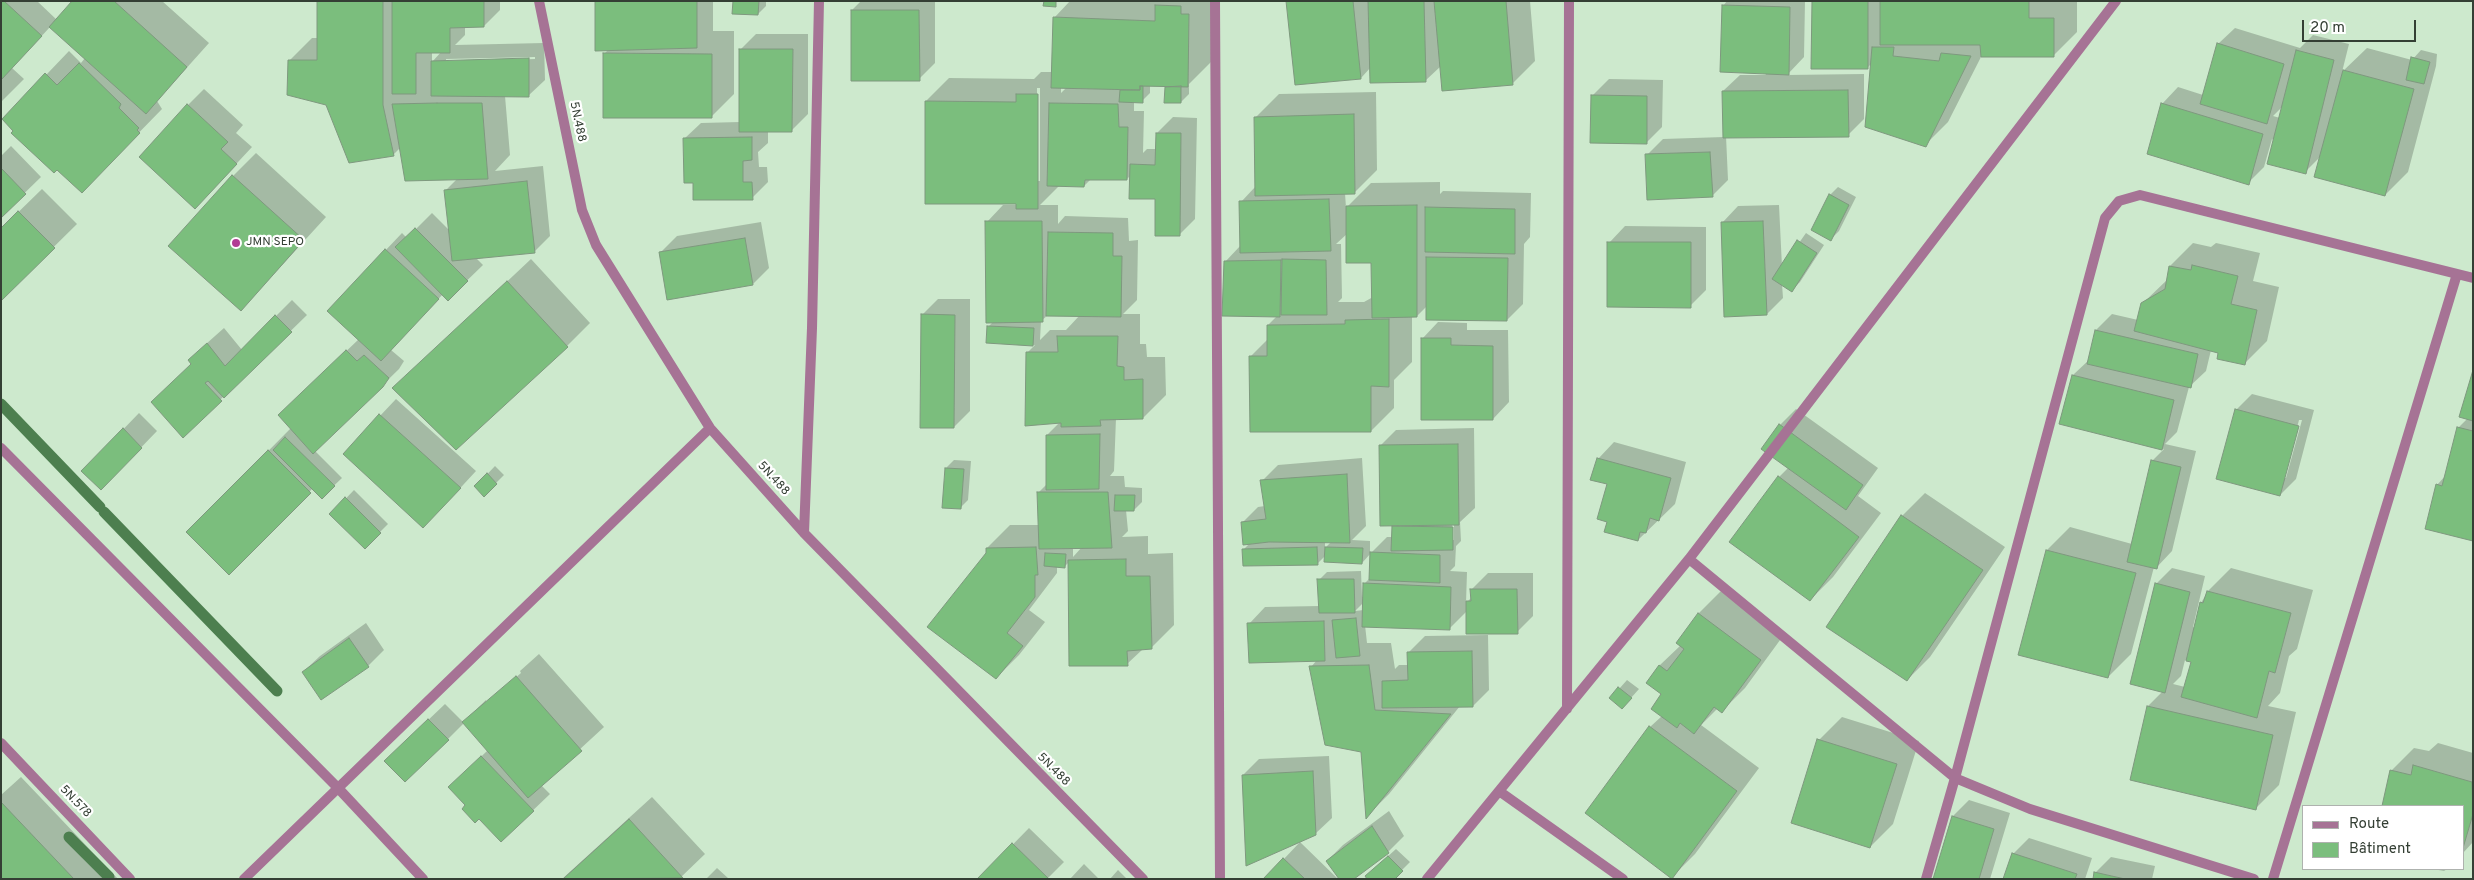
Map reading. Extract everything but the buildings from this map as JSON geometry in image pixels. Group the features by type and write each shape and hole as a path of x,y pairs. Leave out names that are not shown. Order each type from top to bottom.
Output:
{"street":[{"name":"5N.488","path":"539,1 582,210 596,245 710,428 804,533 1143,879"},
{"path":"804,533 812,328 820,1"},
{"path":"1215,1 1220,879"},
{"path":"1567,709 1570,1"},
{"path":"1427,879 1690,559 2116,1"},
{"path":"1926,879 1955,778 2105,218 2120,201 2140,195 2473,278"},
{"path":"2272,879 2457,274"},
{"path":"244,879 710,428"},
{"path":"1,448 338,788 423,879"},
{"path":"1690,559 1955,778 2030,809 2254,879"},
{"name":"5N.578","path":"1,744 130,879"},
{"path":"1499,791 1622,879"}],"waterway":[{"path":"1,404 100,507"},
{"path":"104,512 277,691"},
{"path":"69,837 109,877"}],"place":[{"name":"JMN SEPO","path":"236,243"}]}
